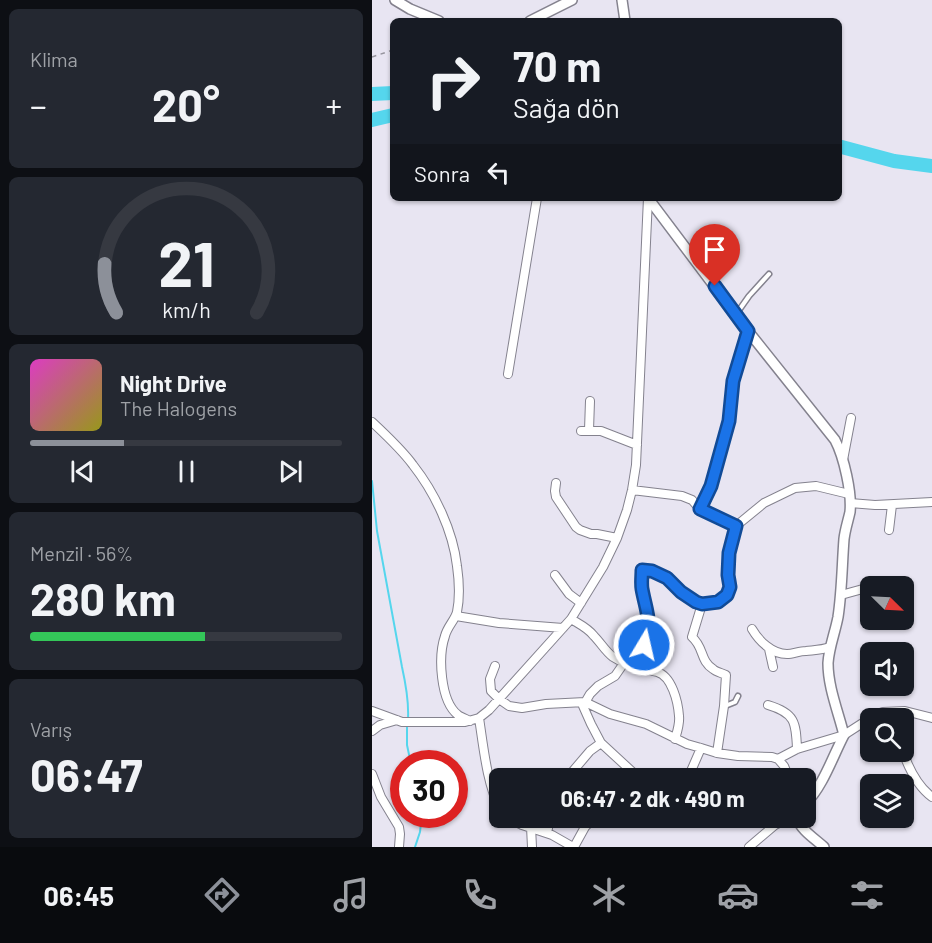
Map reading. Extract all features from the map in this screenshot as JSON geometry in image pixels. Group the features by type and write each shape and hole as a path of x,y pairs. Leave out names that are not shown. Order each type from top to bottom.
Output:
{"street":[{"path":"395,0 432,18"},
{"path":"536,18 572,0"},
{"path":"622,0 625,18"},
{"path":"508,374 537,201"},
{"path":"372,711 399,721 416,723 465,722 479,718 489,710 572,619 603,567 617,538 632,490 636,465 648,201"},
{"path":"650,201 748,331 835,440 843,460 849,499 841,595 828,663 831,687 844,735 816,790"},
{"path":"700,509 711,486 729,421 733,381 748,331"},
{"path":"590,401 585,431 612,434 637,446"},
{"path":"843,460 851,418"},
{"path":"372,422 412,464 423,479 444,519 451,539 459,586 456,616 447,629 441,662 447,699 458,714 470,721"},
{"path":"556,483 556,497 576,527 586,533 617,538"},
{"path":"628,768 601,743 583,706 597,686 615,676 624,663 639,652 644,645 648,633 648,610 641,587 642,570 652,571 667,578 681,592 696,602 702,604 718,602 729,592 729,553 736,526 764,503 795,488 816,486 849,499 892,505 932,502"},
{"path":"632,490 682,496 692,500 700,509 736,526"},
{"path":"889,530 892,505"},
{"path":"555,575 569,594 581,603"},
{"path":"841,595 860,590"},
{"path":"702,604 692,637 699,643 706,664 726,675 717,753"},
{"path":"456,616 499,623 563,628"},
{"path":"572,619 593,634 608,653 624,663 664,676 669,682 680,718 675,739"},
{"path":"752,629 769,649 781,654 830,647"},
{"path":"769,649 773,667"},
{"path":"495,666 490,679 491,690 509,706 522,708 553,703 585,702 610,714 646,724 675,739 700,748 738,756 772,757 778,759 785,768"},
{"path":"768,705 781,709 794,720 797,749"},
{"path":"914,713 932,718"},
{"path":"479,718 489,774"},
{"path":"372,731 380,726 399,721"},
{"path":"778,759 797,749 844,735 860,724"},
{"path":"576,768 601,743"},
{"path":"692,768 700,748"},
{"path":"907,762 922,789 932,797"},
{"path":"372,774 381,797 399,826 399,847"},
{"path":"532,847 531,828 547,833 573,847 584,828"},
{"path":"547,833 548,828"},
{"path":"749,847 771,828"},
{"path":"803,828 824,847"}],"lane":[{"path":"735,314 769,274"},
{"path":"724,706 735,702 738,696"}],"path":[{"path":"372,57 390,51"}],"building":[{"path":"651,644 666,654 660,662 646,652"}],"waterway":[{"path":"372,94 390,93"},
{"path":"372,120 390,116"},
{"path":"842,147 894,161 932,166"},
{"path":"372,481 377,531 406,687 408,719"},
{"path":"407,725 408,750"},
{"path":"415,847 420,828"}],"route":[{"path":"644,645 648,633 648,610 641,587 642,570 652,571 667,578 681,592 702,604 718,602 727,595 730,587 729,553 736,526 700,509 711,486 731,414 731,389 748,331 715,286"}]}
